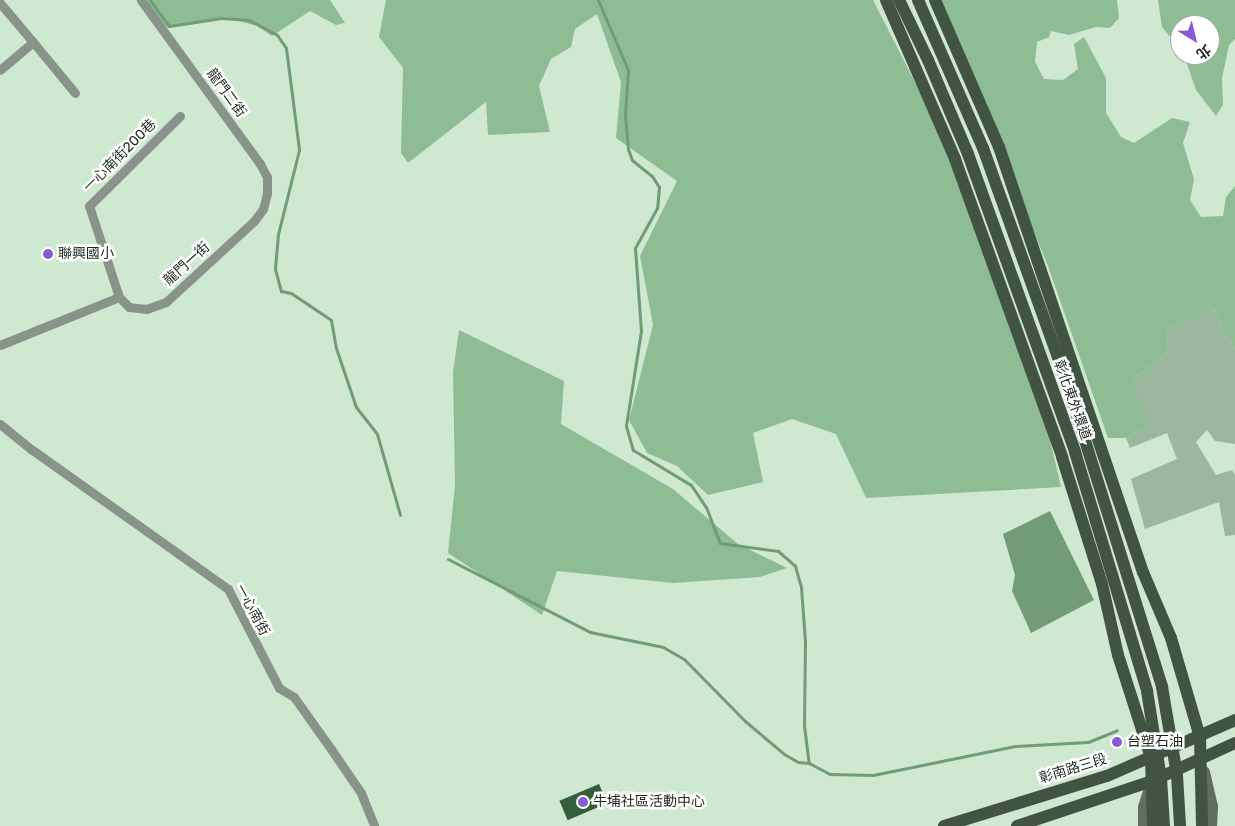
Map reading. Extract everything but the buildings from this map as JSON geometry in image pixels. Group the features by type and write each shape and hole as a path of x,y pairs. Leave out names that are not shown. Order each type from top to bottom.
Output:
{"main road":[{"path":"886,0 955,159 1033,371 1107,602 1118,655 1151,758 1153,826"},
{"name":"彰化東外環道","path":"899,0 928,60 968,154 1075,452 1147,691 1161,778 1164,826"},
{"name":"彰化東外環道","path":"918,0 983,148 1089,447 1162,688 1177,775 1180,826"},
{"path":"935,0 1000,148 1150,588 1171,638 1200,737 1202,826"},
{"name":"彰南路三段","path":"944,826 1107,776 1200,737 1235,720"},
{"path":"1017,826 1152,781 1201,761 1235,744"}],"street":[{"name":"龍門二街","path":"141,0 260,164 267,177 263,209"},
{"path":"0,2 75,93"},
{"path":"0,70 33,42"},
{"name":"一心南街200巷","path":"119,297 89,206 180,116"},
{"name":"龍門一街","path":"119,297 129,307 147,309 166,302 237,238 263,209"},
{"path":"0,345 119,297"},
{"name":"一心南街","path":"0,424 31,449 228,589 279,688 294,697 331,748 361,793 374,826"},
{"path":"1201,761 1212,807 1211,826"},
{"path":"1144,826 1144,807 1152,781"}],"shaded area":[{"path":"136,0 330,0 345,23 336,25 310,11 272,36 257,26 225,17 158,29"},
{"path":"386,0 873,0 925,102 984,241 1040,398 1061,487 866,498 836,434 792,419 753,433 763,482 708,495 677,466 647,453 629,420 653,325 640,256 677,181 616,138 621,82 597,14 575,29 571,47 551,59 539,86 550,132 488,135 486,102 408,163 401,153 403,68 379,37"},
{"path":"932,0 1117,0 1119,18 1110,28 1096,27 1069,35 1051,31 1049,37 1037,42 1035,62 1044,79 1063,80 1078,69 1074,44 1084,37 1106,78 1106,113 1121,137 1134,143 1172,118 1190,122 1183,143 1194,179 1190,200 1201,217 1223,216 1226,197 1235,186 1235,349 1223,332 1217,312 1212,309 1167,329 1168,353 1130,381 1147,415 1143,428 1126,438 1108,438 1048,266 1003,157"},
{"path":"1158,0 1235,0 1235,39 1229,45 1222,78 1223,105 1216,116 1196,90 1187,65 1220,65 1220,15 1170,15 1170,37 1162,27"},
{"path":"1211,309 1217,312 1223,332 1235,349 1235,444 1215,441 1207,430 1196,442 1216,475 1232,470 1235,475 1235,535 1225,536 1219,502 1145,529 1131,479 1177,459 1167,433 1130,448 1126,438 1143,428 1130,381 1168,353 1167,329"},
{"path":"459,330 564,381 561,424 673,489 738,544 787,568 760,577 673,583 557,571 542,615 448,553 455,485 453,372"},
{"path":"1050,511 1094,600 1031,633 1012,591 1015,575 1003,534"}],"waterway":[{"path":"150,0 169,26 221,18 249,20 277,35 286,48 299,150 278,234 275,269 281,291 291,293 331,320 336,348 356,407 377,434 400,515"},
{"path":"598,0 628,70 625,115 628,149 632,160 652,176 659,187 657,208 635,248 641,331 626,426 633,450 691,485 706,507 720,543 778,551 795,566 801,587 805,642 804,725 809,763 830,774 873,775 1015,746 1088,742 1117,730"},
{"path":"448,559 590,632 663,647 684,659 745,721 784,754 798,762 809,763"}],"place":[{"name":"聯興國小","path":"48,254"},
{"name":"台塑石油","path":"1117,742"},
{"name":"牛埔社區活動中心","path":"583,802"}]}
